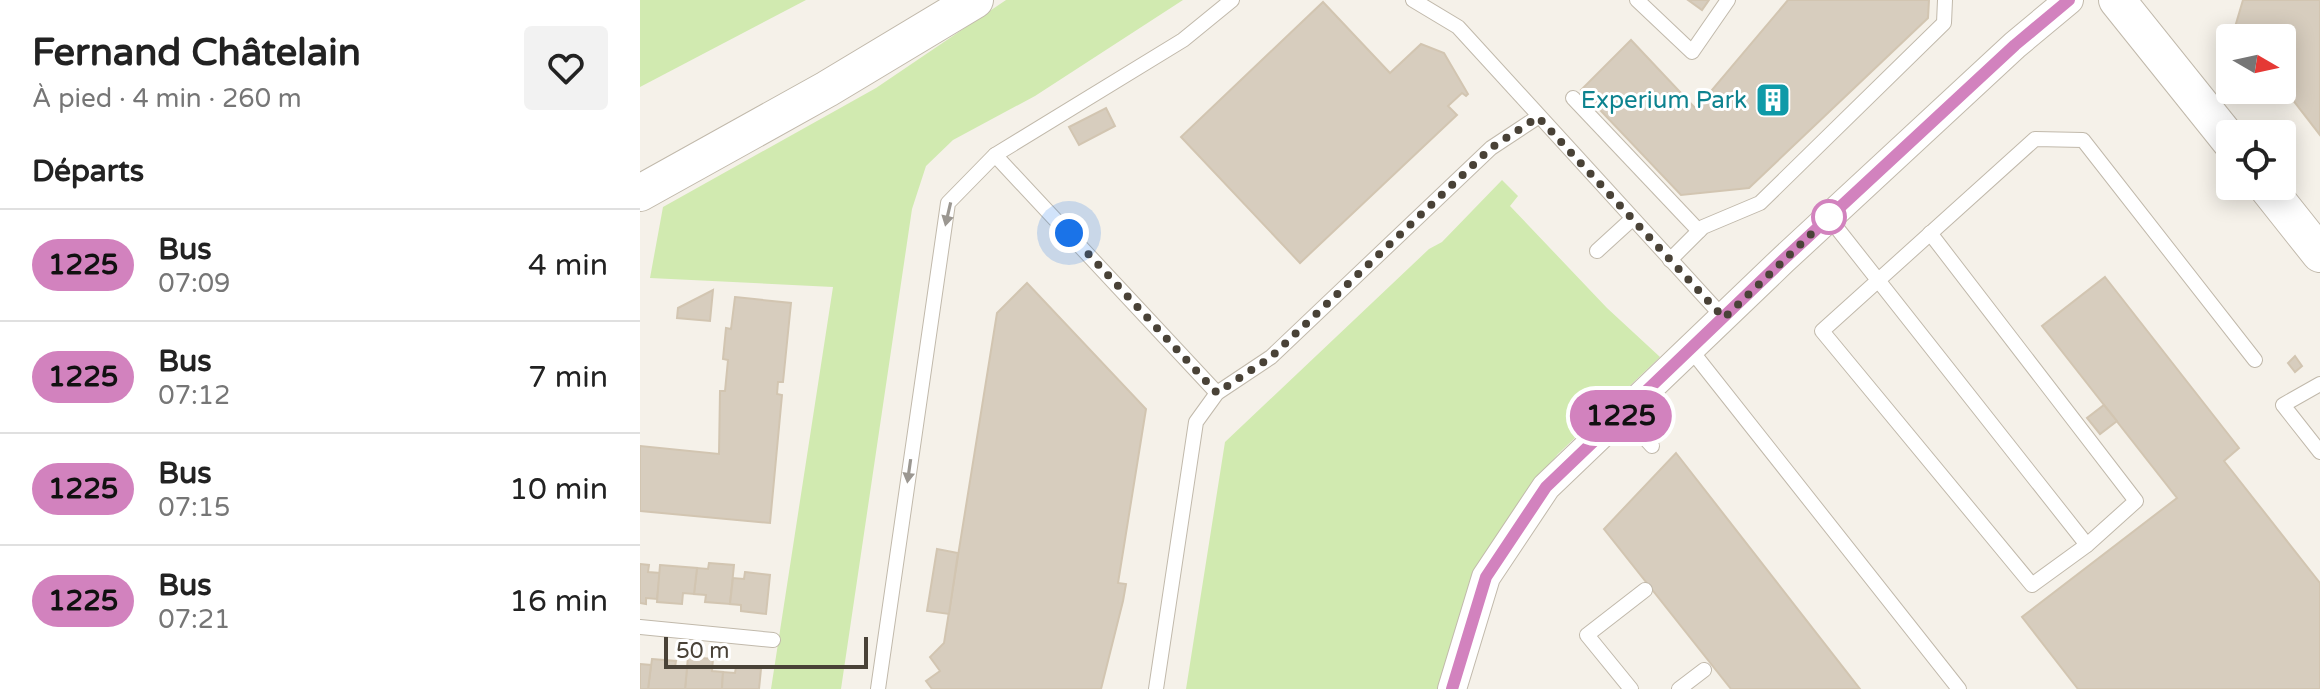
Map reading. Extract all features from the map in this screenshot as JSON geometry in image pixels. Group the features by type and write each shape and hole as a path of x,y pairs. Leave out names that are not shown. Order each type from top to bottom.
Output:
{"street":[{"path":"640,193 827,89 975,0"},
{"path":"1452,689 1486,577 1546,487 1829,218 2015,45 2069,0"},
{"path":"2117,0 2216,124"},
{"path":"2277,200 2320,254"}],"lane":[{"path":"878,689 948,203 995,155 1183,40 1232,0"},
{"path":"1413,0 1458,27 1724,318"},
{"path":"1637,0 1692,52 1728,0"},
{"path":"1670,260 1699,231 1760,203 1944,23 1945,0"},
{"path":"1573,98 1699,231"},
{"path":"1156,689 1196,422 1217,393 1271,357 1491,148 1538,117"},
{"path":"1930,233 2136,501 2087,545 2032,585 1822,331 1930,233 2035,139 2083,140 2255,360"},
{"path":"995,155 1217,393"},
{"path":"1829,218 2087,545"},
{"path":"1597,251 1632,219"},
{"path":"1691,350 1959,689"},
{"path":"2320,384 2283,405 2320,452"},
{"path":"1623,414 1652,446"},
{"path":"1631,689 1587,635 1645,590"},
{"path":"640,627 773,640"},
{"path":"1679,689 1704,670"}],"green space":[{"path":"640,0 806,0 640,87"},
{"path":"1006,0 1183,0 1035,96 953,140 926,166 912,209 841,689 771,689 833,287 650,278 663,207 876,88"},
{"path":"1502,180 1518,196 1510,206 1607,308 1660,357 1558,454 1529,488 1439,689 1186,689 1225,442 1429,249 1442,242"}],"building":[{"path":"1688,0 1709,0 1702,10"},
{"name":"Experium Park","path":"1788,0 1929,0 1928,18 1749,188 1681,195 1581,90 1631,40 1696,109"},
{"path":"2243,0 2320,0 2320,135 2296,104 2296,24 2236,24"},
{"path":"1323,2 1390,73 1421,44 1444,53 1468,94 1462,93 1448,106 1457,115 1300,263 1181,137"},
{"path":"1106,108 1115,126 1079,145 1069,127"},
{"path":"2105,277 2239,448 2224,461 2320,583 2320,689 2078,689 2022,617 2177,498 2042,326"},
{"path":"1027,283 1146,409 1118,583 1126,584 1123,601 1101,689 932,689 926,681 940,671 930,657 944,643 997,313"},
{"path":"713,290 710,321 677,318 678,308"},
{"path":"735,297 791,303 783,382 778,382 777,394 782,395 770,523 640,511 640,446 719,454 720,391 725,391 728,360 723,359 726,328 731,329"},
{"path":"2295,356 2302,366 2295,372 2288,363"},
{"path":"2104,405 2117,421 2100,434 2087,418"},
{"path":"1676,453 1860,689 1731,689 1604,529"},
{"path":"937,549 958,553 949,614 927,611"},
{"path":"709,563 734,565 730,604 705,602 706,595 694,594 697,568 708,569"},
{"path":"640,564 649,565 648,572 660,573 657,599 646,598 646,604 640,603"},
{"path":"660,565 697,568 694,594 683,593 682,604 657,602"},
{"path":"745,572 770,575 766,614 741,611 741,605 730,604 733,578 744,579"},
{"path":"688,657 713,659 712,671 723,672 722,689 685,689"},
{"path":"652,659 676,661 675,667 687,668 685,689 648,689"},
{"path":"640,664 651,665 648,689 640,689"},
{"path":"736,667 761,669 759,689 722,689 723,672 735,673"}],"bus line":[{"name":"1225","path":"1452,689 1486,577 1546,487 1783,260 2015,45 2069,0"}],"place":[{"name":"Experium Park","path":"1773,100"}],"route":[{"path":"1069,233 1217,393 1271,357 1491,148 1538,117 1724,318 1829,217"}]}
